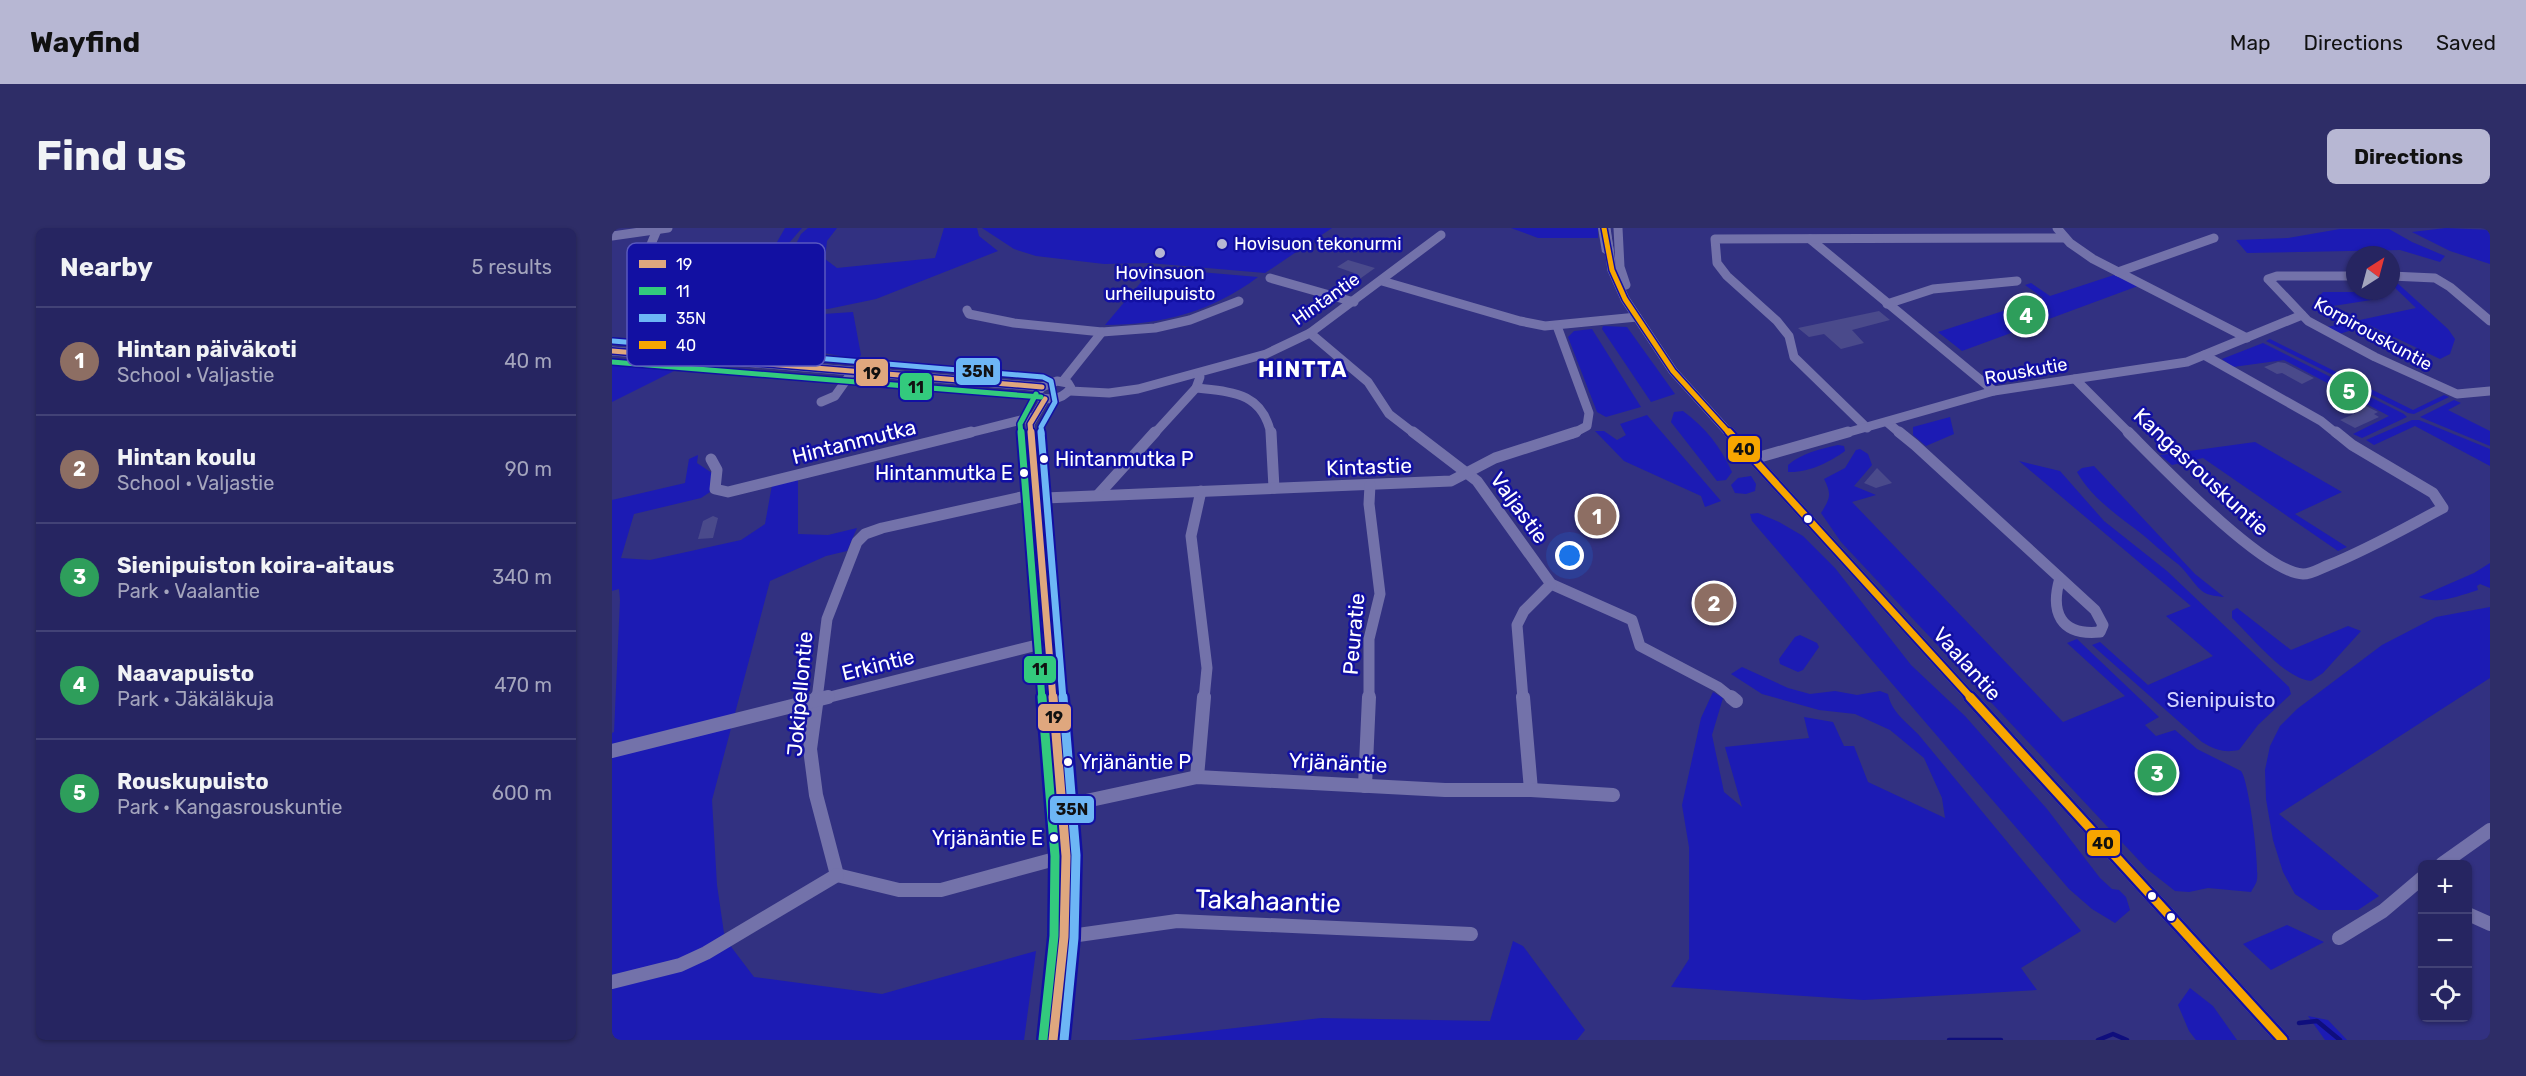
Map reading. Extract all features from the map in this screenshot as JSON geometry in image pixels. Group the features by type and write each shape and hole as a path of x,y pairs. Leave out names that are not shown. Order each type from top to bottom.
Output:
{"highway":[{"path":"1605,228 1608,252"}],"street":[{"path":"612,236 668,228"},
{"name":"Vaalantie","path":"1618,228 1620,267 1634,312"},
{"path":"2056,228 2094,261 2247,338"},
{"path":"652,243 657,230"},
{"path":"1382,281 1441,234"},
{"path":"1867,428 1794,357 1789,336 1777,321 1717,263 1715,239 2065,238"},
{"path":"2118,272 2214,238"},
{"path":"1810,240 1994,392"},
{"name":"Vaalantie","path":"1608,252 1612,270 1634,312 1673,371 2283,1040"},
{"name":"Korpirouskuntie","path":"2346,276 2277,276 2268,279 2308,321 2374,357 2457,394 2490,391"},
{"path":"2400,276 2434,278 2450,287 2490,321"},
{"path":"1270,278 1354,302"},
{"name":"Hintantie","path":"1070,391 1109,393 1138,389 1266,354 1310,333 1382,281 1520,321 1557,326 1634,312"},
{"path":"1887,304 1957,286 2017,281"},
{"path":"967,310 976,315 1014,323 1102,332 1172,324 1239,301"},
{"name":"Rouskutie","path":"1753,459 1994,392 2164,367 2204,355 2302,315"},
{"name":"Kintastie","path":"1036,497 1451,481 1501,456 1537,446 1577,432 1587,426 1589,413 1557,326"},
{"path":"1053,1040 1065,937 1066,856 1030,424 1043,393 1063,381 1102,332"},
{"name":"Valjastie","path":"1310,333 1368,382 1389,414 1477,481 1551,584"},
{"path":"612,351 627,352"},
{"name":"Kangasrouskuntie","path":"2075,379 2231,530 2261,555 2292,573 2306,574 2350,557 2443,508 2433,493 2352,445 2321,421 2204,355"},
{"path":"783,366 1043,393 1060,398 1070,391 1070,385 1063,381"},
{"path":"821,402 835,396 852,372"},
{"path":"1098,495 1196,388 1200,377 1198,374"},
{"path":"1196,388 1252,400 1261,406 1266,416 1275,460 1274,488"},
{"name":"Hintanmutka","path":"711,459 717,470 715,489 728,492 1033,417"},
{"path":"1887,422 2096,610 2103,625 2100,632 2087,634 2068,628 2060,618 2055,602 2060,578"},
{"name":"Peuratie","path":"1365,786 1369,725 1369,639 1380,594 1369,504 1370,485"},
{"path":"1197,777 1207,668 1191,536 1201,491"},
{"name":"Jokipellontie","path":"837,875 816,795 810,749 827,619 857,542 865,534 882,528 1026,496 1036,497"},
{"path":"1531,790 1517,625 1524,611 1551,584 1632,620 1640,646 1718,687 1736,701"},
{"name":"Erkintie","path":"612,751 1049,642"},
{"name":"Yrjänäntie","path":"1063,806 1197,777 1445,790 1531,790 1613,795"},
{"path":"2448,860 2490,830"},
{"path":"612,982 680,964 706,953 837,875 899,890 941,890 1066,856"},
{"path":"2339,938 2417,892"},
{"path":"2472,916 2490,924"},
{"name":"Takahaantie","path":"1065,937 1177,921 1471,934"}],"green space":[{"path":"785,228 802,228 789,243 776,243"},
{"path":"808,228 837,228 827,241 825,259 825,243 796,243 801,234"},
{"path":"944,228 977,228 979,236 998,251 876,299 825,309 825,259 837,268 935,258"},
{"name":"Hovinsuon urheilupuisto","path":"982,228 1332,228 1265,273 1149,263 1104,264 1036,256 1014,249"},
{"path":"1511,228 1598,228 1598,238 1538,238"},
{"path":"2446,228 2490,230 2490,264 2450,251 2412,232"},
{"path":"2340,229 2389,229 2445,256 2440,262 2400,250 2400,246 2346,246 2346,251 2247,253 2236,240 2288,238"},
{"path":"1153,268 1258,277 1223,299 1186,314 1147,322 1105,325"},
{"path":"2114,275 2138,286 1962,351 1938,332 2043,298 2025,285 2031,283 2050,296"},
{"path":"2400,285 2448,329 2455,339 2450,354 2440,359 2369,325 2339,334 2327,327 2416,308 2400,293"},
{"path":"2323,292 2346,292 2346,300 2371,300 2333,306 2320,295"},
{"path":"853,312 861,355 858,359 825,353 825,314"},
{"path":"1603,326 1627,327 1675,394 1651,402 1602,329"},
{"path":"1592,329 1641,407 1606,417 1597,412 1568,337 1574,331"},
{"path":"2270,339 2413,410 2444,395 2449,397 2414,414 2408,413 2266,341"},
{"path":"2263,343 2407,417 2362,438 2353,434 2389,416 2284,360 2233,367 2222,359"},
{"path":"612,358 627,359 627,366 684,366 612,402"},
{"path":"2454,400 2461,403 2448,410 2490,431 2490,446 2420,417"},
{"path":"1683,411 1705,430 1722,454 1732,472 1726,480 1717,481 1671,422 1674,412"},
{"path":"1647,415 1721,501 1705,507 1701,496 1624,461 1595,431 1604,431 1617,440 1626,435 1620,424"},
{"path":"1950,417 1954,434 1926,446 1913,435 1913,427"},
{"path":"2412,420 2419,420 2490,449 2490,466 2415,426 2374,445 2366,440"},
{"path":"2255,442 2342,492 2295,514 2347,547 2338,551 2203,458 2172,465 2160,455"},
{"path":"1838,445 1844,446 1845,451 1833,459 1811,469 1788,472 1788,465 1799,457"},
{"path":"1860,449 1868,454 1872,465 1854,486 1876,495 1852,502 2063,722 2125,696 2067,643 2077,639 2159,717 2145,725 2156,736 2175,730 2197,749 2241,771 2250,805 2256,857 2257,881 2251,892 2208,888 2189,892 2175,891 2147,869 1841,542 1821,513 1829,496 1824,479 1845,468 1856,450"},
{"path":"698,455 697,463 712,473 710,492 701,498 634,514 621,558 650,560 741,540 765,524 772,485 798,478 798,534 828,535 857,528 847,551 826,556 770,581 712,800 717,885 724,933 732,948 754,977 882,994 1036,951 1024,1040 612,1040 612,733 614,732 620,600 619,589 612,591 612,500 685,483 689,459"},
{"name":"Sienipuisto","path":"2019,461 2060,471 2104,521 2167,571 2289,687 2291,694 2258,725 2239,750 2220,750 2202,742 2092,645 2100,642 2148,685 2213,656 2166,616 2191,606"},
{"path":"2094,466 2195,574 2224,597 2202,591 2178,564 2090,491 2077,472 2082,468"},
{"path":"1751,476 1756,484 1755,491 1746,494 1735,493 1731,485 1738,478"},
{"path":"1758,513 1803,536 1835,568 1911,665 1965,716 2047,809 2100,878 2112,889 2119,890 2126,897 2130,910 2115,923 2092,909 2069,889 1752,521 1750,514"},
{"path":"2490,563 2490,588 2480,584 2477,586 2478,590 2441,600 2419,597 2474,573"},
{"path":"2490,607 2490,678 2279,814 2379,896 2358,910 2319,910 2295,894 2283,872 2273,840 2266,799 2265,770 2270,746 2280,726 2297,709 2382,645 2436,617"},
{"path":"2237,608 2291,650 2348,626 2361,631 2323,673 2311,681 2290,673 2258,645 2232,618 2232,611"},
{"path":"1800,635 1817,643 1819,647 1803,670 1798,672 1780,664 1779,659 1795,637"},
{"path":"1742,667 1788,688 1810,694 1835,691 1857,695 1880,691 1888,694 1892,706 1900,716 1918,734 2081,931 2021,968 2037,990 1864,1000 1671,987 1689,959 1689,847 1682,805 1701,718 1713,692 1723,698 1712,735 1724,792 1742,807 1725,747 1809,738 1804,717 1833,722 1844,746 1854,746 1868,782 1945,818 1942,798 1924,758 1890,730 1855,714 1819,710 1762,694 1731,674"},
{"path":"2287,925 2324,942 2271,970 2243,944"},
{"path":"1513,941 1523,946 1585,1030 1577,1040 1131,1040 1321,1018 1490,1021"},
{"path":"2190,988 2213,1006 2237,1040 2196,1040 2189,1031 2178,1005"},
{"path":"2308,1016 2328,1020 2347,1040 2325,1040"}],"building":[{"path":"1348,260 1375,268 1354,283 1343,280 1354,273 1337,267"},
{"path":"1879,311 1890,320 1852,330 1864,343 1841,349 1824,334 1809,337 1798,328"},
{"path":"2278,362 2285,363 2314,378 2302,384 2282,373 2277,374 2264,367"},
{"path":"2346,396 2378,412 2374,414 2379,417 2355,428 2340,420 2356,413 2334,401"},
{"path":"1877,468 1892,483 1876,488 1864,483"},
{"path":"713,516 718,518 713,538 698,539 703,521"}],"waterway":[{"path":"2299,1023 2317,1021 2340,1040"},
{"path":"2098,1040 2113,1034 2127,1040"},
{"path":"1949,1040 2001,1040"}],"transit line":[{"name":"40","path":"1604,228 1612,270 1625,299 1673,371 2283,1040"},
{"name":"35N","path":"613,341 627,342"},
{"name":"19","path":"612,351 627,352"},
{"name":"35N","path":"825,359 1043,377 1051,381 1055,402 1041,427 1076,855 1074,938 1064,1040"},
{"name":"11","path":"612,362 627,363"},
{"name":"11","path":"661,366 1041,397"},
{"name":"19","path":"791,366 1042,387"},
{"name":"11","path":"1036,394 1020,424 1055,856 1054,936 1043,1039"},
{"name":"19","path":"1045,399 1030,424 1066,856 1064,937 1053,1040"}],"place":[{"name":"Hovisuon tekonurmi","path":"1222,244"},
{"name":"Hovinsuon urheilupuisto","path":"1160,253"},
{"name":"Naavapuisto","path":"2026,315"},
{"name":"Rouskupuisto","path":"2349,391"},
{"name":"Hintanmutka P","path":"1044,459"},
{"name":"Hintanmutka E","path":"1024,473"},
{"name":"Hintan päiväkoti","path":"1597,516"},
{"name":"Hintan koulu","path":"1714,603"},
{"name":"Yrjänäntie P","path":"1068,762"},
{"name":"Sienipuiston koira-aitaus","path":"2157,773"},
{"name":"Yrjänäntie E","path":"1054,838"}],"district":[{"name":"HINTTA","path":"1303,369"}]}
